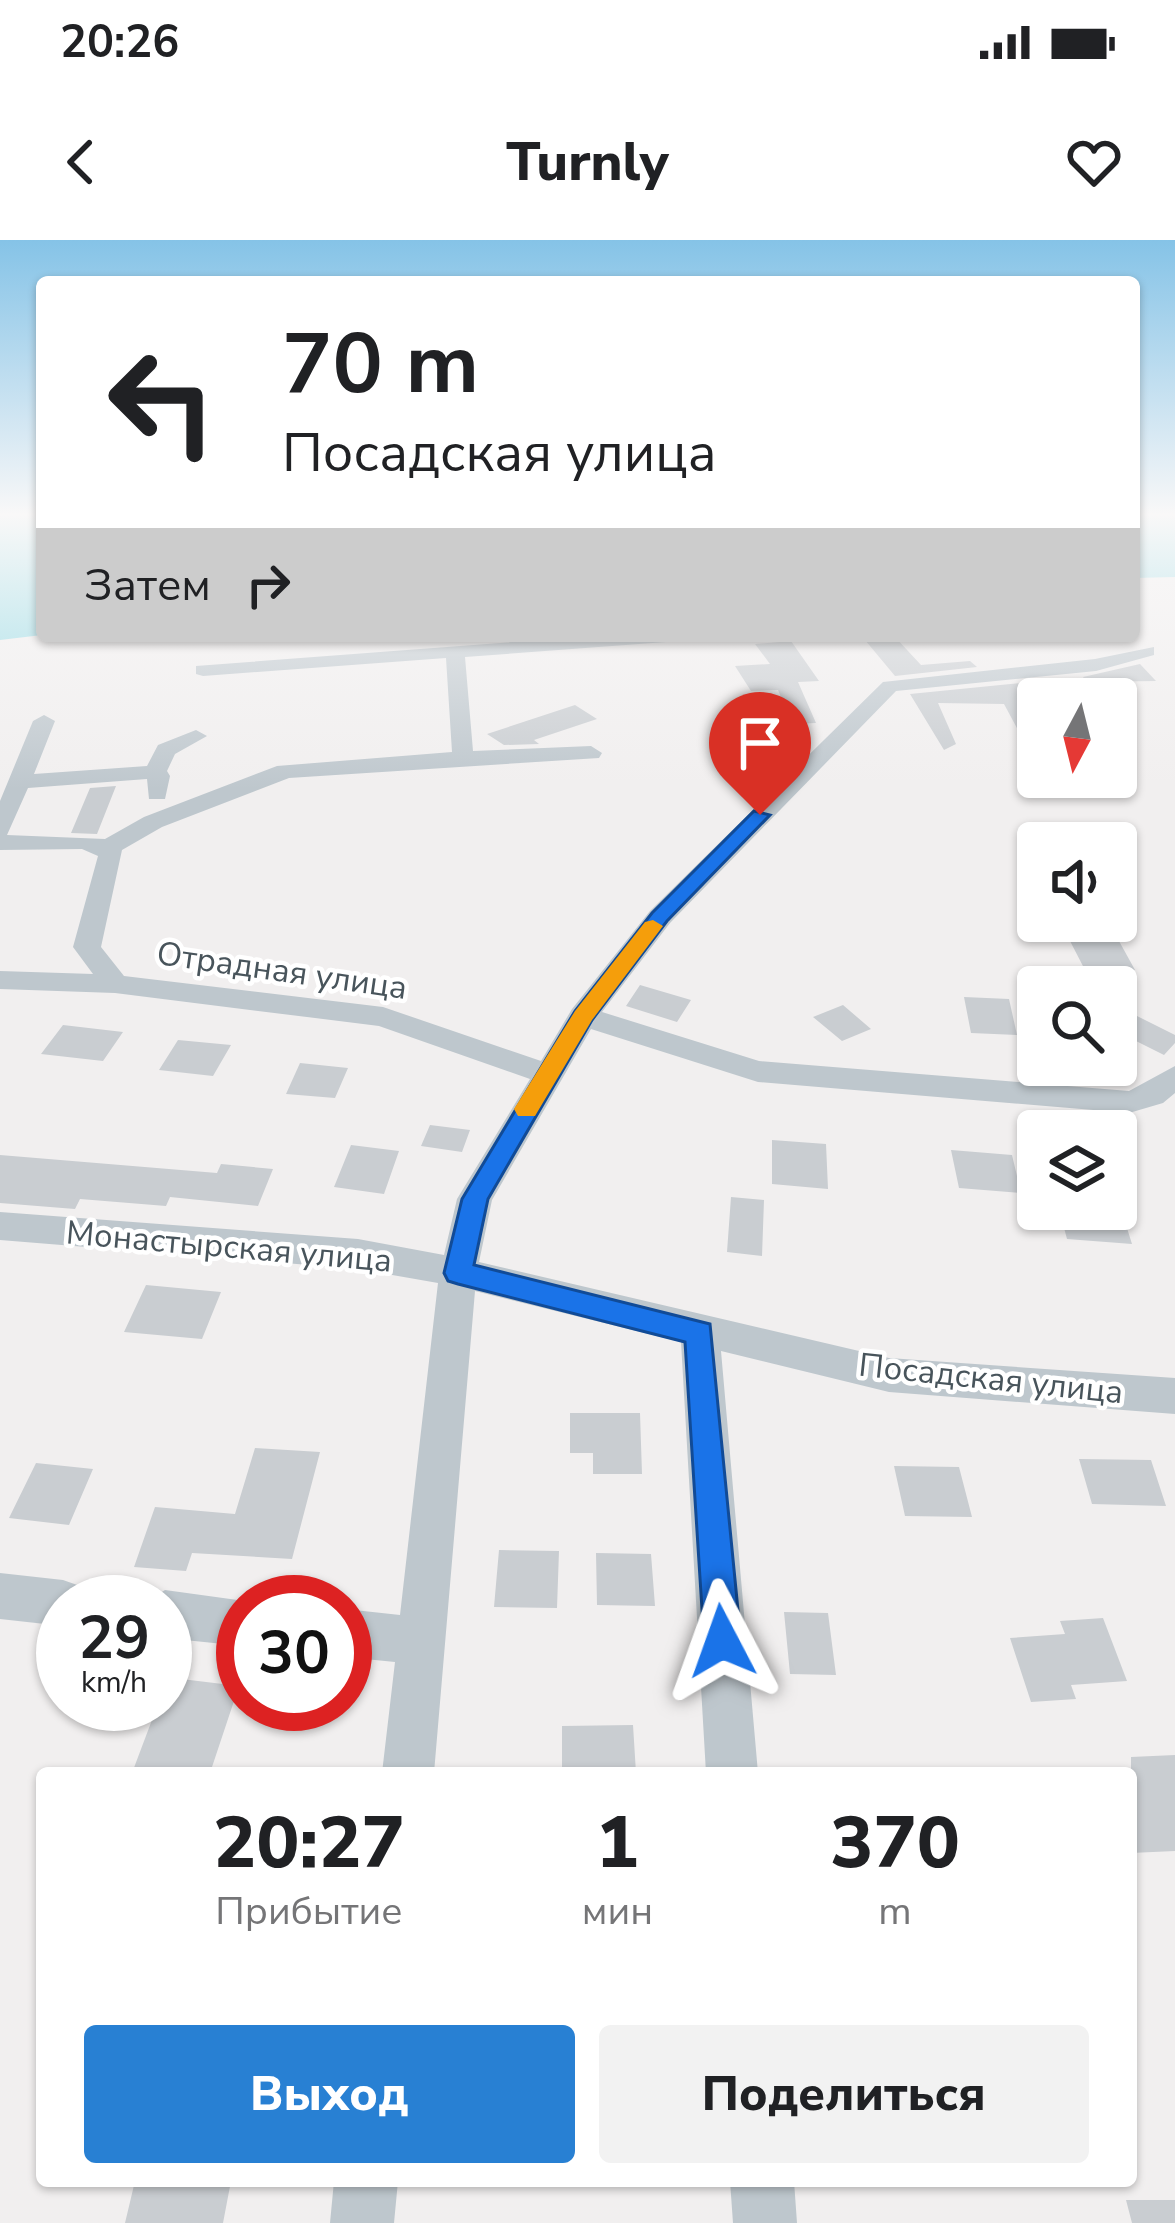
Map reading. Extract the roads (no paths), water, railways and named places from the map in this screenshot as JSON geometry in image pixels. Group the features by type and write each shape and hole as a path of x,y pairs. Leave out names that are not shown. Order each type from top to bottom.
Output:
{"street":[{"path":"203,670 587,642"},
{"path":"1112,648 1175,653"},
{"path":"409,1767 458,1273 475,1199 583,1016 660,917 890,686 1096,665 1147,651"},
{"path":"455,652 464,758"},
{"path":"0,830 44,721"},
{"path":"155,772 166,750 196,736"},
{"path":"0,843 82,842 109,847 153,822 285,770 590,753"},
{"path":"153,822 159,776 155,772"},
{"path":"19,782 155,772"},
{"path":"109,847 111,856 87,947 115,984"},
{"name":"Отрадная улица","path":"0,980 115,984 383,1017 547,1074"},
{"path":"583,1016 730,1064 796,1076 1129,1102 1152,1095 1175,1077"},
{"name":"Монастырская улица","path":"0,1226 358,1254 458,1273"},
{"name":"Посадская улица","path":"458,1273 889,1375 1175,1396"},
{"path":"700,1333 732,1767"},
{"path":"0,1597 36,1600"},
{"path":"372,1636 421,1641"},
{"path":"362,2223 366,2187"},
{"path":"762,2187 765,2223"}],"water":[{"path":"0,605 36,605 36,636 0,640"}]}
